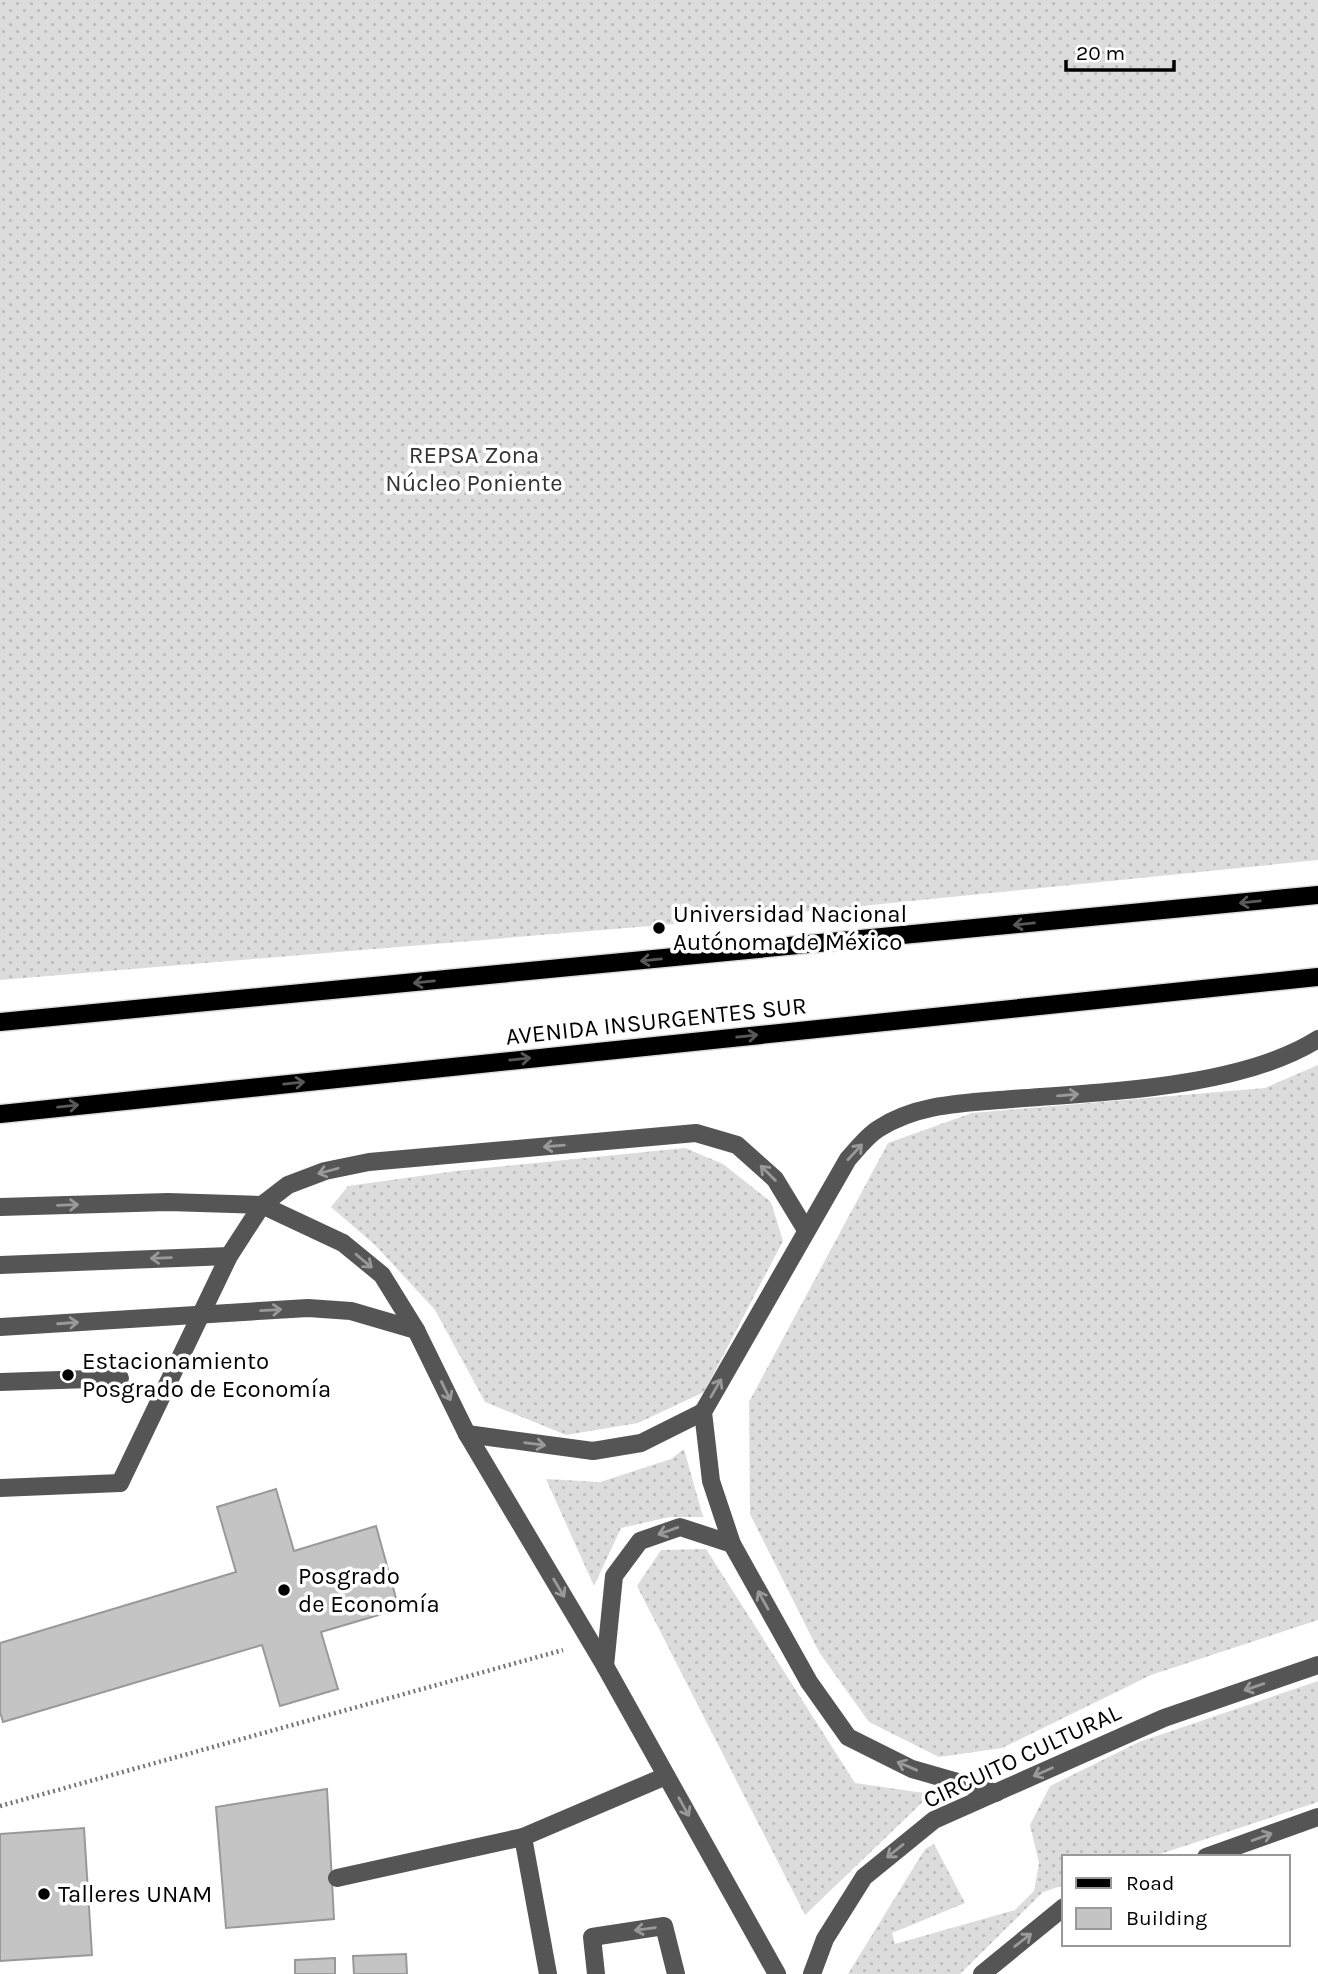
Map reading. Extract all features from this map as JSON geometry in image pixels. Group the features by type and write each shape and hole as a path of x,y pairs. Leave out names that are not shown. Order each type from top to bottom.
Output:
{"main road":[{"path":"0,1022 1318,895"},
{"name":"AVENIDA INSURGENTES SUR","path":"0,1114 1318,977"}],"street":[{"path":"467,1434 593,1451 641,1443 703,1412 848,1159 877,1129 930,1106 1124,1090 1216,1075 1294,1055 1318,1039"},
{"path":"0,1488 120,1483 229,1256 262,1205 288,1185 325,1171 369,1162 696,1133 737,1145 775,1179 806,1230"},
{"path":"0,1207 168,1202 262,1205 343,1243 382,1275 416,1330 467,1434 605,1666 777,1974"},
{"path":"0,1265 229,1256"},
{"path":"0,1327 308,1308 340,1310 416,1330"},
{"path":"0,1382 120,1378"},
{"path":"703,1412 710,1481 732,1544 809,1682 848,1737 912,1769 996,1793"},
{"path":"605,1666 614,1576 640,1541 680,1527 732,1544"},
{"name":"CIRCUITO CULTURAL","path":"812,1974 825,1940 864,1877 934,1820 1164,1718 1318,1665"},
{"path":"337,1878 523,1837 666,1776"},
{"path":"1212,1855 1318,1817"},
{"path":"523,1837 548,1974"},
{"path":"982,1974 1062,1909"},
{"path":"596,1974 592,1937 664,1926 676,1974"}],"path":[{"path":"0,1806 591,1642"}],"green space":[{"name":"REPSA Zona Núcleo Poniente","path":"0,0 1318,0 1318,860 723,920 0,980"},
{"path":"1318,1065 1318,1620 1151,1675 1002,1748 939,1757 869,1722 819,1652 750,1514 749,1402 888,1143 972,1113 1265,1088"},
{"path":"685,1148 723,1164 771,1202 783,1241 704,1392 638,1423 566,1435 485,1402 435,1310 375,1245 331,1207 348,1186 456,1171"},
{"path":"684,1449 703,1517 670,1517 621,1528 594,1586 546,1479 600,1482 671,1459"},
{"path":"706,1549 855,1783 931,1794 805,1915 637,1586 661,1550"},
{"path":"1318,1681 1318,1802 1157,1855 1062,1855 1062,1886 1043,1892 960,1974 848,1974 925,1849 934,1844 965,1903 892,1933 895,1944 1015,1910 1034,1891 1039,1863 1030,1825 1050,1786 1139,1742"}],"building":[{"name":"Posgrado de Economía","path":"276,1489 294,1551 376,1526 399,1609 321,1632 338,1689 280,1706 262,1645 3,1722 0,1712 0,1643 236,1572 217,1507"},
{"path":"327,1789 334,1919 226,1928 216,1807"},
{"name":"Talleres UNAM","path":"84,1828 92,1955 0,1961 0,1834"},
{"path":"406,1954 407,1974 354,1974 353,1956"},
{"path":"335,1958 335,1974 295,1974 295,1960"}],"place":[{"name":"Universidad Nacional Autónoma de México","path":"659,928"},
{"name":"Estacionamiento Posgrado de Economía","path":"68,1375"},
{"name":"Posgrado de Economía","path":"284,1590"},
{"name":"Talleres UNAM","path":"44,1894"}]}
